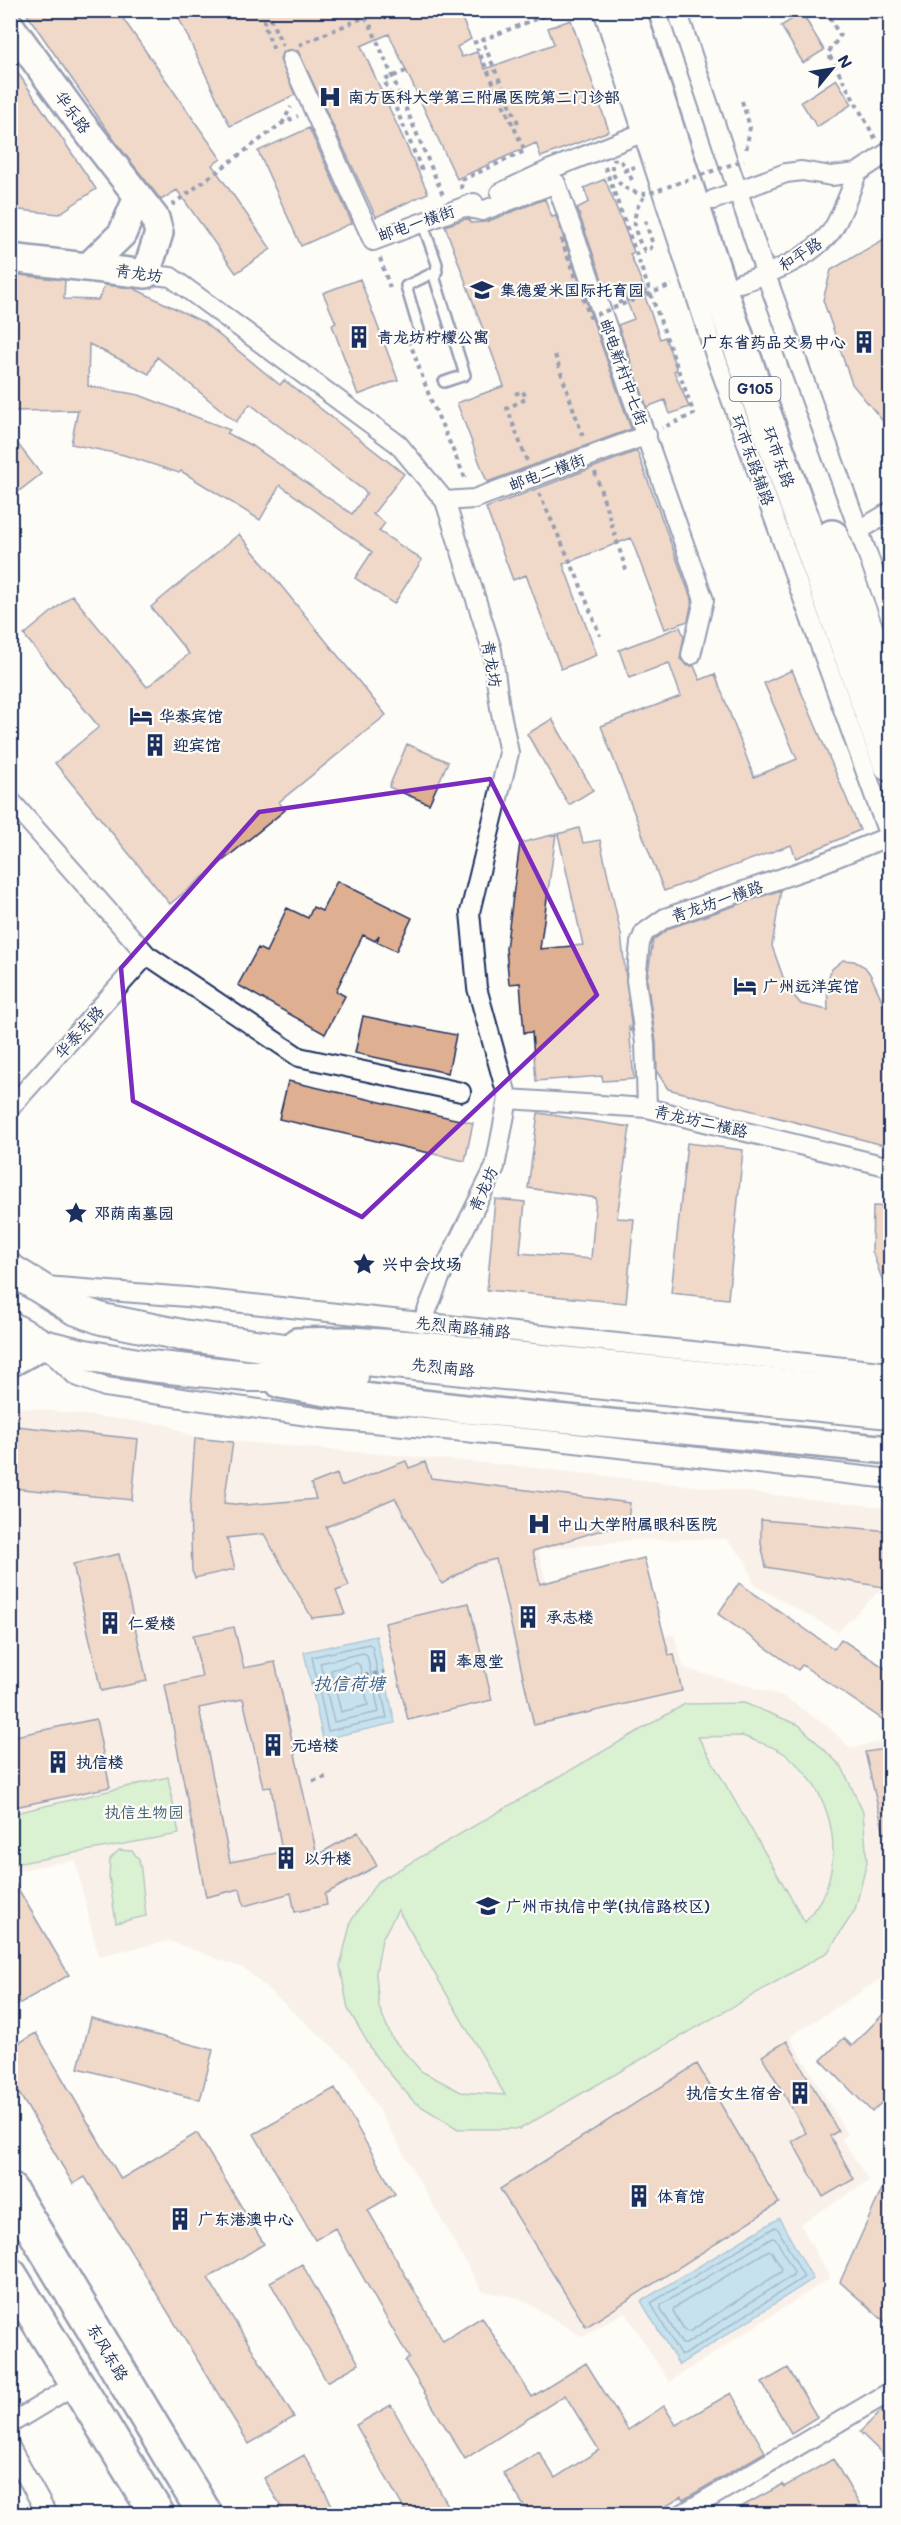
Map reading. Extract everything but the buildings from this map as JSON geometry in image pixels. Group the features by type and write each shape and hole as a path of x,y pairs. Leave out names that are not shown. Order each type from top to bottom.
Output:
{"highway":[{"name":"环市东路","path":"628,10 725,305 891,764"},
{"name":"环市东路","path":"651,10 725,195 891,694"},
{"name":"东风东路","path":"10,2190 204,2511"},
{"path":"10,2275 157,2514"}],"main road":[{"name":"华乐路","path":"10,26 80,122 155,218"},
{"path":"89,266 122,234 138,197"},
{"path":"146,274 159,233 155,218"},
{"name":"青龙坊","path":"10,258 146,274"},
{"name":"先烈南路","path":"18,1283 74,1309 135,1327 508,1383 891,1428"},
{"name":"先烈南路","path":"18,1283 42,1312 73,1327 122,1344 322,1375"},
{"name":"先烈南路","path":"10,1327 43,1345 85,1356 150,1366 247,1376 322,1375 508,1383 891,1413"},
{"path":"270,1348 294,1342 349,1341 891,1394"},
{"path":"10,1363 43,1345"},
{"path":"247,1376 337,1394 891,1450"}],"street":[{"name":"环市东路辅路","path":"603,10 716,355 890,837"},
{"path":"677,10 725,195 786,173 802,171 831,176 857,172 887,153"},
{"name":"邮电一横街","path":"292,54 373,241 490,198 551,169 642,133"},
{"name":"和平路","path":"753,279 817,246 832,231 857,172"},
{"name":"邮电新村中七街","path":"458,209 482,211 556,183 704,600 691,656"},
{"name":"青龙坊","path":"146,274 171,277 398,444 445,501 492,650 509,753 470,912 477,988 508,1099 495,1167 440,1278 422,1323"},
{"path":"753,279 891,616"},
{"name":"邮电二横街","path":"445,501 474,499 647,435"},
{"path":"858,531 891,512"},
{"path":"10,800 147,955 299,1057 461,1092"},
{"name":"青龙坊一横路","path":"647,1108 645,1043 636,980 640,943 644,933 665,918 805,870 890,837"},
{"name":"华泰东路","path":"10,1108 147,955"},
{"name":"青龙坊二横路","path":"508,1099 647,1108 891,1167"},
{"name":"先烈南路辅路","path":"18,1283 187,1297 891,1372"},
{"path":"43,1345 76,1376 105,1388 322,1418 556,1441 891,1479"},
{"path":"10,2424 76,2384"},
{"path":"682,2514 891,2392"},
{"path":"10,2447 47,2514"}],"lane":[{"path":"422,222 437,264 435,279 465,375 444,382"},
{"path":"419,330 406,286 436,271"}],"path":[{"path":"266,10 281,41"},
{"path":"473,43 559,10"},
{"path":"825,10 840,36 828,52 887,153"},
{"path":"292,54 365,17 458,209"},
{"path":"482,40 518,123"},
{"path":"458,209 462,180 525,151 477,48"},
{"path":"406,70 384,80 423,173"},
{"path":"632,180 623,162 619,159 613,160 612,168 620,185 632,192 647,194 744,160 750,127 742,101"},
{"path":"155,218 281,124"},
{"path":"596,170 606,166 694,414 647,435"},
{"path":"624,171 636,167"},
{"path":"644,217 653,245 645,251 633,219 636,207 647,194"},
{"path":"561,239 590,317 672,285"},
{"path":"373,241 393,297"},
{"path":"602,310 650,291"},
{"path":"406,330 430,398 474,499"},
{"path":"515,394 523,391 526,399 507,408 532,477 566,557 578,579 600,636"},
{"path":"311,1685 384,1672"},
{"path":"313,1780 328,1776"}],"highlighted area":[{"path":"490,779 597,995 362,1217 133,1101 121,968 259,812"}],"shaded area":[{"name":"广州市执信中学(执信路校区)","path":"11,1406 168,1425 195,1438 508,1465 890,1508 890,1576 883,1587 838,1632 754,1585 746,1561 726,1539 633,1540 538,1550 565,1661 674,1634 684,1668 783,1696 830,1728 850,1748 890,1740 890,1973 790,2037 847,2134 842,2139 869,2181 800,2224 830,2278 669,2382 625,2312 583,2337 519,2298 482,2291 353,2065 245,1969 169,1941 98,1956 75,1860 15,1871 11,1865"}],"green space":[{"path":"744,1703 799,1725 842,1767 863,1812 867,1862 855,1910 828,1952 520,2129 458,2129 414,2102 376,2057 348,2009 340,1966 351,1921 377,1882 685,1704","holes":["743,1736 781,1751 800,1767 812,1782 828,1816 833,1853 830,1872 825,1891 805,1922 698,1737","398,1910 505,2095 461,2092 421,2071 392,2038 379,2007 376,1973 382,1939"]},
{"name":"执信生物园","path":"168,1777 179,1834 15,1864 11,1859 11,1814"},
{"path":"119,1850 132,1851 139,1859 146,1916 116,1923 109,1876 110,1859"}],"water":[{"name":"执信荷塘","path":"376,1636 395,1723 323,1739 304,1652"},
{"path":"779,2218 813,2279 679,2365 641,2301"}],"place":[{"name":"南方医科大学第三附属医院第二门诊部","path":"330,97"},
{"name":"集德爱米国际托育园","path":"482,290"},
{"name":"青龙坊柠檬公寓","path":"359,337"},
{"name":"广东省药品交易中心","path":"864,342"},
{"name":"华泰宾馆","path":"141,716"},
{"name":"迎宾馆","path":"155,745"},
{"name":"广州远洋宾馆","path":"745,986"},
{"name":"邓荫南墓园","path":"76,1213"},
{"name":"兴中会坟场","path":"364,1264"},
{"name":"中山大学附属眼科医院","path":"539,1524"},
{"name":"承志楼","path":"528,1617"},
{"name":"仁爱楼","path":"110,1623"},
{"name":"奉恩堂","path":"438,1661"},
{"name":"元培楼","path":"273,1745"},
{"name":"执信楼","path":"58,1762"},
{"name":"以升楼","path":"286,1858"},
{"name":"广州市执信中学(执信路校区)","path":"488,1906"},
{"name":"执信女生宿舍","path":"800,2093"},
{"name":"体育馆","path":"639,2196"},
{"name":"广东港澳中心","path":"180,2219"}]}
